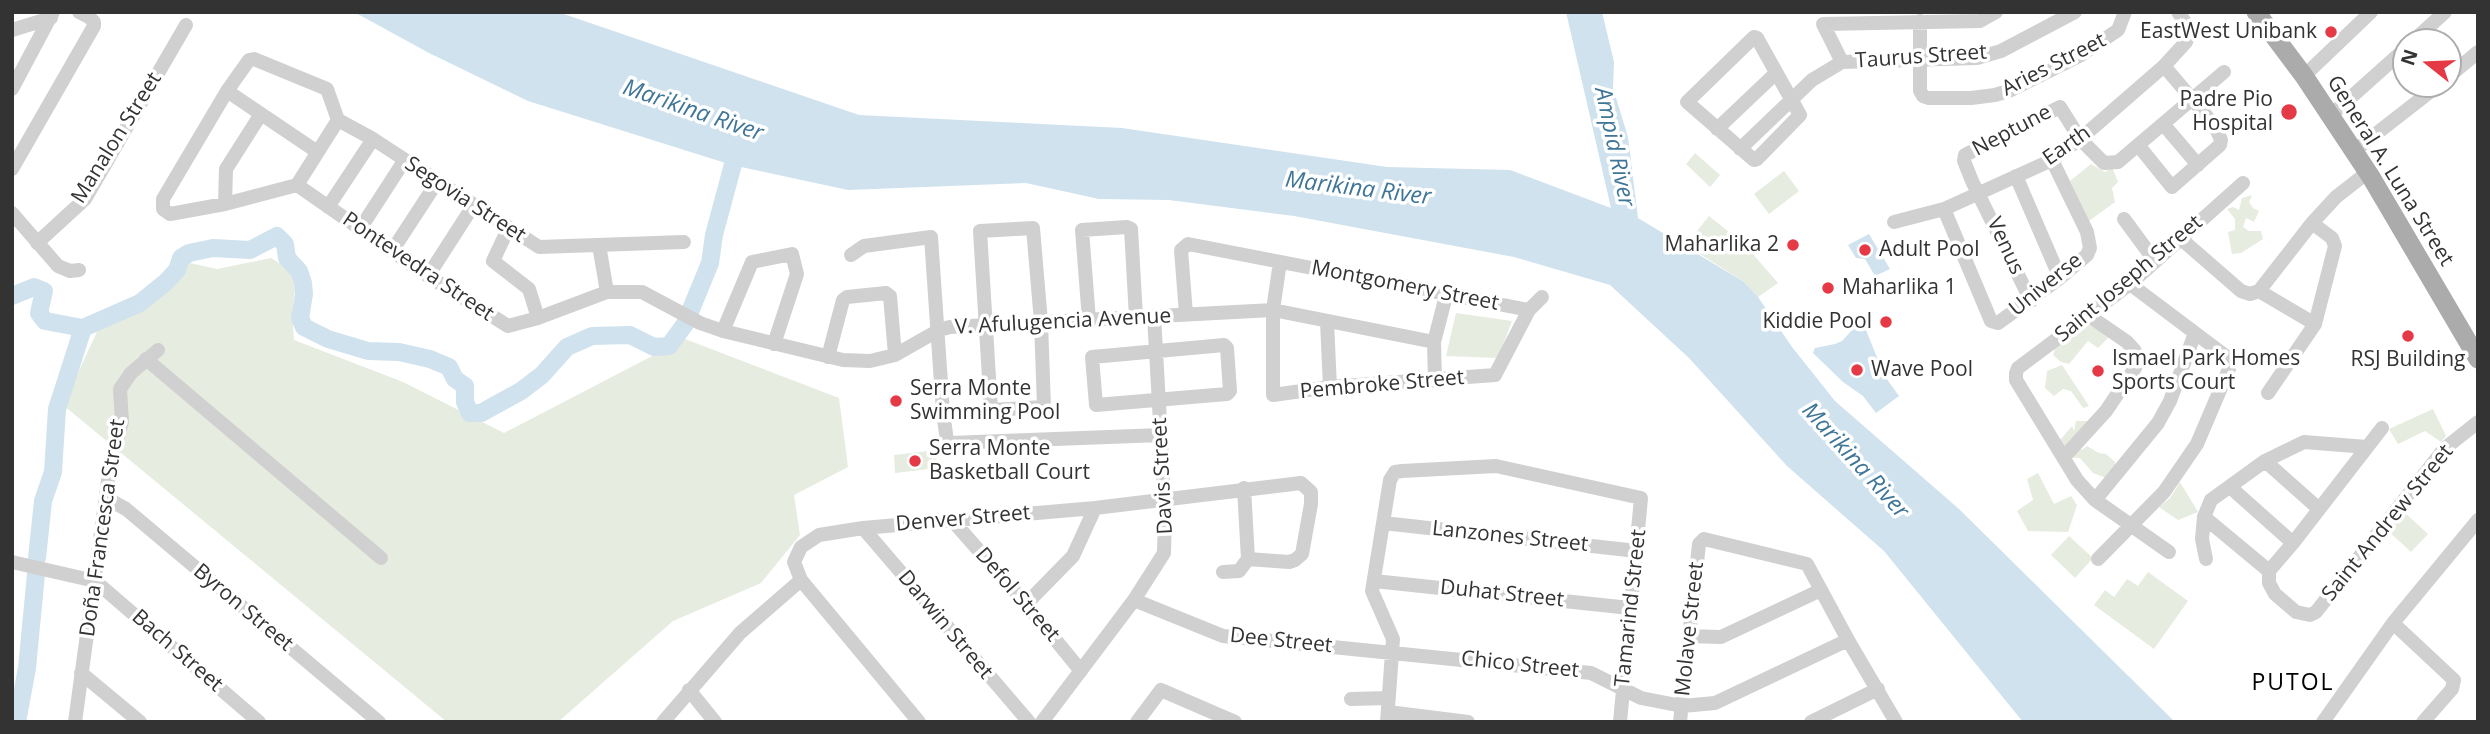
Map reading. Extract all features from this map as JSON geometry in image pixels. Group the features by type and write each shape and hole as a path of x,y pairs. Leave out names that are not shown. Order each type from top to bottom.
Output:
{"main road":[{"name":"General A. Luna Street","path":"2256,12 2304,76 2368,172 2478,359"}],"street":[{"path":"12,169 93,26 94,22 79,12"},
{"path":"1920,21 1933,12"},
{"path":"1791,99 1812,80 1842,62 1824,24 1980,21 1996,12"},
{"name":"Taurus Street","path":"1842,62 1977,58 2001,51 2075,12"},
{"name":"Aries Street","path":"1920,59 1920,91 1923,96 1961,98 1995,95 2011,90 2086,52 2118,30 2125,12"},
{"name":"Earth","path":"1894,222 1944,209 2052,160 2080,139 2164,65 2186,42 2188,24 2178,12"},
{"path":"2304,76 2371,12"},
{"path":"2427,28 2445,12"},
{"path":"12,30 52,15"},
{"path":"12,89 18,70 52,15"},
{"path":"1920,21 1920,59"},
{"name":"Manalon Street","path":"37,243 85,199 186,25"},
{"path":"1752,38 1757,38 1776,73 1799,113 1799,118 1758,159 1754,160 1687,104 1687,100 1752,38"},
{"path":"2462,65 2478,52"},
{"path":"254,59 327,89 338,120 297,185 225,204 170,214 163,209 163,199 227,91 245,62 254,59"},
{"path":"2330,116 2392,61"},
{"path":"2138,145 2172,187 2220,145 2221,140 2215,126 2164,65"},
{"path":"2080,139 2104,163 2118,162 2224,72"},
{"path":"1717,129 1776,73"},
{"path":"227,91 316,151"},
{"path":"2354,151 2422,98"},
{"name":"Neptune","path":"1979,192 1964,161 1965,155 2023,124 2060,107 2080,139"},
{"path":"225,204 226,169 261,114"},
{"name":"Segovia Street","path":"338,120 373,139 539,247 684,242"},
{"path":"2164,125 2199,165"},
{"path":"328,207 373,139"},
{"name":"Universe","path":"1944,209 1991,321 1998,323 2060,278 2087,255 2090,248 2087,232 2052,160"},
{"path":"360,229 404,161"},
{"path":"2180,238 2241,291 2250,294 2259,290 2336,197 2368,172"},
{"path":"2016,176 2060,278"},
{"path":"392,251 437,182"},
{"name":"Saint Joseph Street","path":"2064,457 2016,380 2018,368 2130,284 2243,183"},
{"name":"Pontevedra Street","path":"297,185 428,276 508,326 538,318 607,292 642,292 700,323"},
{"name":"Venus","path":"1979,192 2031,301"},
{"path":"428,276 473,206"},
{"path":"12,213 63,269 79,270"},
{"path":"2124,219 2155,261"},
{"path":"2268,393 2315,324 2335,246 2332,238 2312,223"},
{"path":"1089,320 1082,230 1127,227 1131,229 1136,317"},
{"path":"1033,228 1041,322 1044,407 991,410 986,326 980,231 1033,228"},
{"path":"508,229 493,261 529,289 538,318"},
{"path":"850,255 864,246 931,237 947,441 954,444 1161,435"},
{"name":"Montgomery Street","path":"1186,314 1181,250 1188,244 1529,310"},
{"path":"599,245 607,292"},
{"path":"723,331 752,262 792,254 797,275 774,344"},
{"path":"1273,310 1280,262"},
{"path":"2098,559 2164,492 2197,444 2229,369 2227,357 2130,284"},
{"path":"2259,290 2315,324"},
{"path":"1435,381 1434,342 1447,292"},
{"path":"828,357 843,300 847,297 886,293 890,296 895,355"},
{"path":"1529,310 1542,297"},
{"name":"V. Afulugencia Avenue","path":"700,323 828,357 870,361 895,355 939,330 1273,310 1434,342"},
{"name":"Pembroke Street","path":"1273,310 1273,395 1330,387 1491,376 1498,372 1529,310"},
{"path":"2088,315 2127,342 2135,351 2135,368 2106,411 2064,457 2077,480 2095,500 2169,552"},
{"name":"Davis Street","path":"1042,722 1155,571 1164,553 1166,536 1154,316"},
{"path":"1327,322 1330,387"},
{"path":"2095,500 2158,423 2170,401 2195,332"},
{"path":"1226,346 1230,391 1227,394 1096,405 1092,357 1156,351 1226,346"},
{"name":"Doña Francesca Street","path":"75,722 111,459 122,422 120,389 131,373 158,350"},
{"path":"145,359 381,558"},
{"name":"Saint Andrew Street","path":"2269,571 2269,583 2275,594 2296,612 2310,615 2316,612 2444,449 2478,422"},
{"path":"2204,517 2269,571 2382,428"},
{"path":"2206,559 2202,539 2204,517 2211,499 2265,461 2304,442 2367,447"},
{"path":"2265,461 2319,509"},
{"name":"Tamarind Street","path":"1383,523 1390,480 1395,472 1402,471 1496,467 1638,496 1642,503 1620,722"},
{"name":"Denver Street","path":"801,580 794,562 801,547 820,536 863,528 1095,508 1301,483 1311,492 1302,554 1289,562 1248,559"},
{"path":"2230,487 2293,543"},
{"path":"1223,572 1239,571 1248,559 1244,488"},
{"name":"Byron Street","path":"106,498 126,509 379,722"},
{"path":"1026,604 1073,556 1095,508"},
{"name":"Defol Street","path":"952,520 1081,671"},
{"path":"2323,722 2393,623 2478,520"},
{"path":"1383,523 1373,591 1391,631 1393,652 1388,710"},
{"name":"Lanzones Street","path":"1383,523 1637,551"},
{"name":"Darwin Street","path":"863,528 1029,722"},
{"name":"Molave Street","path":"1680,722 1699,544 1704,539 1807,564 1821,590"},
{"path":"12,562 95,581"},
{"path":"663,722 740,633 801,580 919,722"},
{"name":"Bach Street","path":"95,581 259,722"},
{"name":"Duhat Street","path":"1374,581 1630,608"},
{"path":"1688,636 1721,636 1821,590 1896,722"},
{"name":"Dee Street","path":"1134,600 1223,636 1393,652"},
{"path":"2393,623 2454,680 2452,689 2423,722"},
{"name":"Chico Street","path":"1393,652 1591,673 1642,698 1682,706 1715,703 1847,640"},
{"path":"81,673 140,722"},
{"path":"1811,722 1878,689"},
{"path":"689,690 715,722"},
{"path":"1137,722 1161,690 1235,722"},
{"path":"1350,699 1388,710 1468,722"}],"shaded area":[{"path":"1695,153 1720,175 1710,187 1686,164"},
{"path":"2091,164 2105,172 2112,167 2118,182 2112,188 2115,202 2089,221 2070,181"},
{"path":"1784,171 1799,191 1769,214 1754,194"},
{"path":"2252,195 2249,202 2259,211 2254,222 2246,218 2243,227 2249,231 2261,231 2263,239 2241,253 2232,254 2228,232 2235,230 2235,219 2227,209 2233,207 2239,210 2242,198"},
{"path":"1709,216 1745,245 1778,283 1758,297 1744,282 1686,245"},
{"path":"271,258 289,269 295,288 292,313 294,340 403,382 504,433 685,339 839,398 848,467 794,495 800,535 761,583 673,621 558,722 447,722 63,405 101,323 110,312 190,263 217,269"},
{"path":"1456,313 1512,321 1498,358 1446,356"},
{"path":"2085,321 2111,335 2098,348 2088,341 2069,364 2061,362 2053,355 2057,342"},
{"path":"2062,365 2089,406 2083,408 2071,391 2063,389 2054,396 2045,388 2047,371"},
{"path":"2433,409 2446,436 2441,442 2425,431 2398,444 2389,429"},
{"path":"2076,421 2087,421 2089,432 2079,447 2082,450 2087,446 2106,454 2115,462 2117,473 2109,479 2093,473 2080,458 2067,457 2056,445 2072,426 2074,431"},
{"name":"Serra Monte Basketball Court","path":"936,450 937,468 895,473 894,455"},
{"path":"2038,473 2054,504 2071,496 2077,505 2068,532 2028,531 2017,511 2033,500 2027,479"},
{"path":"2180,482 2198,512 2178,520 2159,507 2170,498"},
{"path":"2403,511 2428,534 2411,552 2386,529"},
{"path":"2069,536 2093,558 2075,578 2051,555"},
{"path":"2148,572 2188,601 2154,649 2094,605 2105,590 2114,597 2127,579 2138,586"}],"water":[{"path":"354,12 558,12 859,115 1122,128 1387,167 1510,170 1611,208 1566,12 1602,12 1614,62 1613,88 1628,137 1638,218 1744,282 1835,401 1959,509 2175,722 2023,722 1884,551 1787,466 1689,358 1610,285 1514,257 1294,216 1169,200 1099,199 1026,183 848,190 732,165 528,101 429,53"},
{"name":"Adult Pool","path":"1869,234 1890,269 1875,276 1865,259 1856,258 1848,245"},
{"name":"Wave Pool","path":"1864,325 1884,375 1899,396 1876,413 1863,396 1843,382 1813,353 1815,348 1842,341 1854,328"}],"waterway":[{"name":"Marikina River","path":"12,296 34,287 44,291 39,313 45,321 83,328 140,303 166,282 177,270 181,258 189,253 213,248 250,250 277,236 285,244 287,258 299,271 303,283 300,318 304,327 328,339 368,351 399,352 430,359 449,367 455,379 465,386 465,402 470,413 481,413 521,391 542,375 567,347 592,336 630,335 654,347 669,346 685,324 710,263 714,235 739,142"},
{"path":"37,558 43,501 53,472 57,409 83,328"},
{"path":"17,722 27,668 36,574"}],"place":[{"name":"EastWest Unibank","path":"2331,32"},
{"name":"Padre Pio Hospital","path":"2289,112"},
{"name":"Maharlika 2","path":"1793,245"},
{"name":"Adult Pool","path":"1865,250"},
{"name":"Maharlika 1","path":"1828,288"},
{"name":"Kiddie Pool","path":"1886,322"},
{"name":"RSJ Building","path":"2408,336"},
{"name":"Wave Pool","path":"1857,370"},
{"name":"Ismael Park Homes Sports Court","path":"2098,371"},
{"name":"Serra Monte Swimming Pool","path":"896,401"},
{"name":"Serra Monte Basketball Court","path":"915,461"}],"district":[{"name":"PUTOL","path":"2293,683"}],"water label":[{"name":"Ampid River","path":"1614,147"}]}
